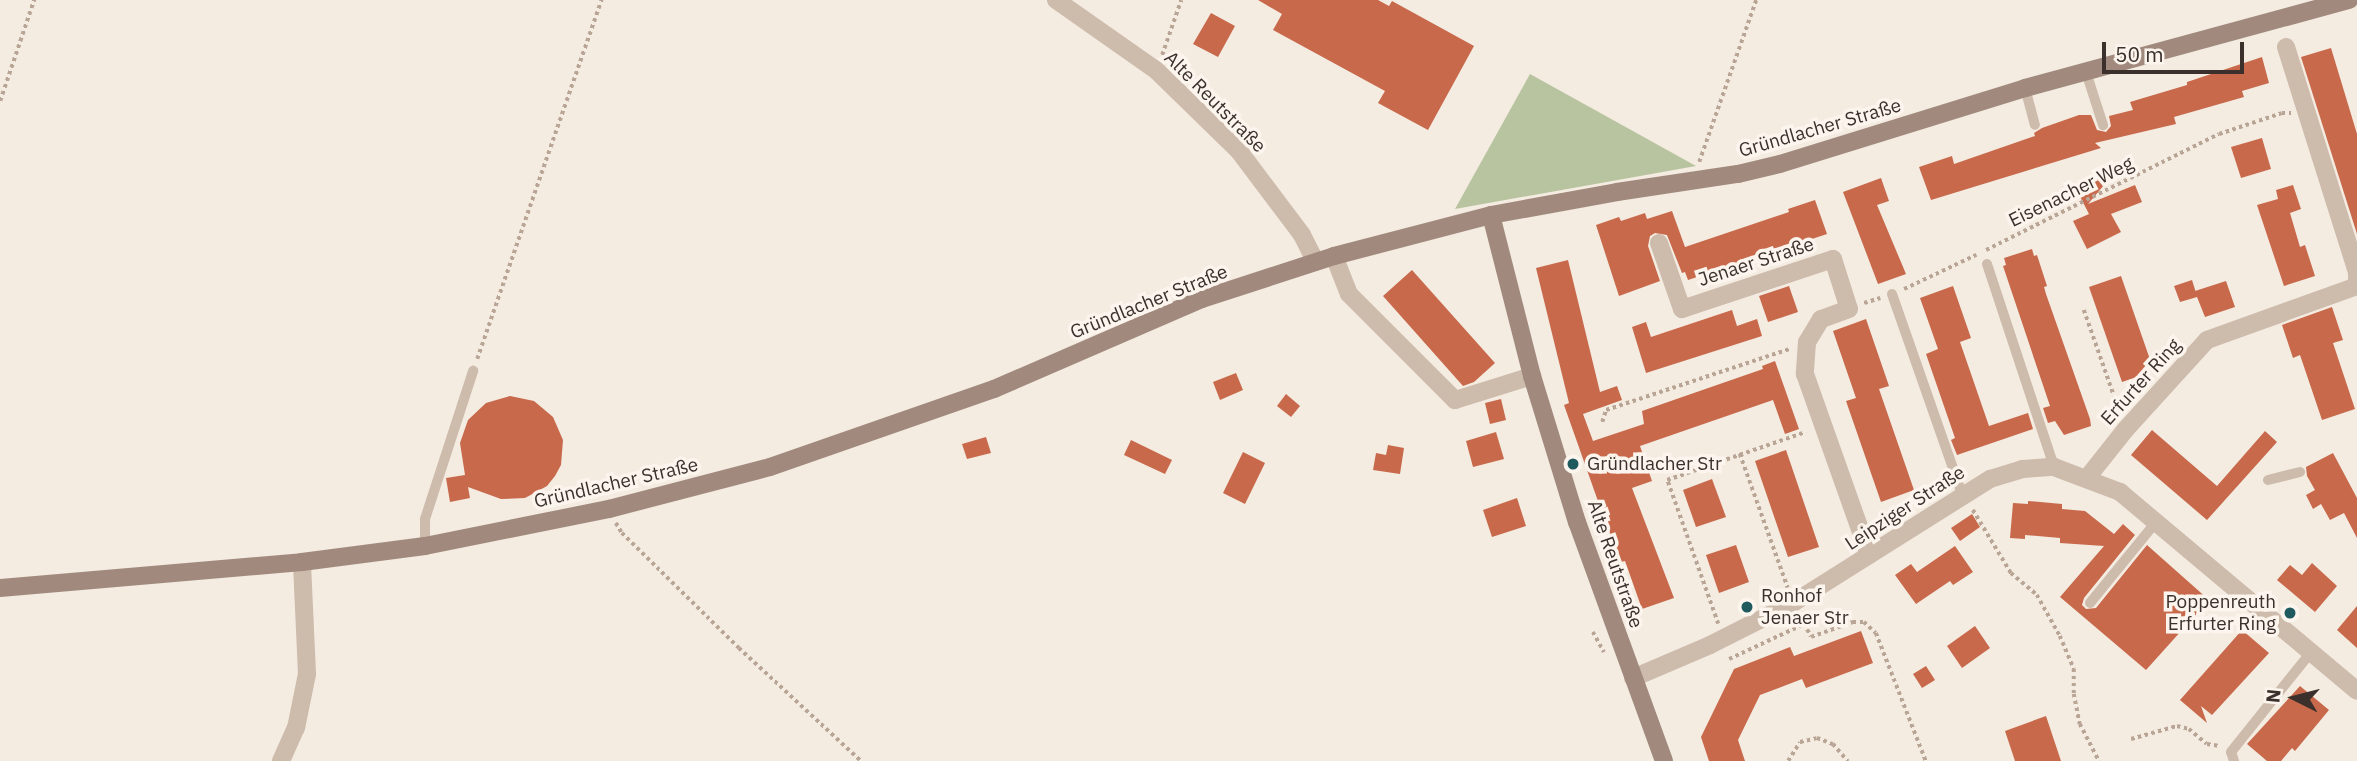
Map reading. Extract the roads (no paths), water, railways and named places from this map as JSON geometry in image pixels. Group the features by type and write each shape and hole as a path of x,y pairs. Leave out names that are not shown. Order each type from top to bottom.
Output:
{"main road":[{"name":"Gründlacher Straße","path":"0,588 302,562 425,546 609,509 770,467 981,394 1202,299 1334,256 1491,215 1780,164 2025,88 2349,0"},
{"name":"Alte Reutstraße","path":"1491,215 1532,376 1577,522 1664,761"}],"street":[{"name":"Alte Reutstraße","path":"1056,0 1157,71 1239,150 1302,235 1316,262"},
{"name":"Erfurter Ring","path":"2087,478 2126,429 2207,340 2357,284 2357,272 2287,47"},
{"name":"Jenaer Straße","path":"1659,243 1682,309 1833,259 1849,309 1821,319 1807,342 1805,374 1869,555"},
{"path":"1334,256 1349,294 1455,400 1532,376"},
{"name":"Leipziger Straße","path":"1633,678 1724,639 1793,603 1962,494 1990,479 2022,469 2053,467 2120,492 2357,691"},
{"path":"282,761 296,728 307,674 302,562"}],"lane":[{"path":"2086,72 2104,125"},
{"path":"2025,88 2035,125"},
{"path":"1987,264 2053,467"},
{"path":"1892,294 1962,494"},
{"path":"425,546 425,519 473,371"},
{"path":"2267,480 2300,472"},
{"path":"2090,603 2156,522"},
{"path":"2233,756 2311,652"}],"place":[{"name":"Gründlacher Str","path":"1573,464"},
{"name":"Ronhof Jenaer Str","path":"1747,607"},
{"name":"Poppenreuth Erfurter Ring","path":"2290,613"}]}
